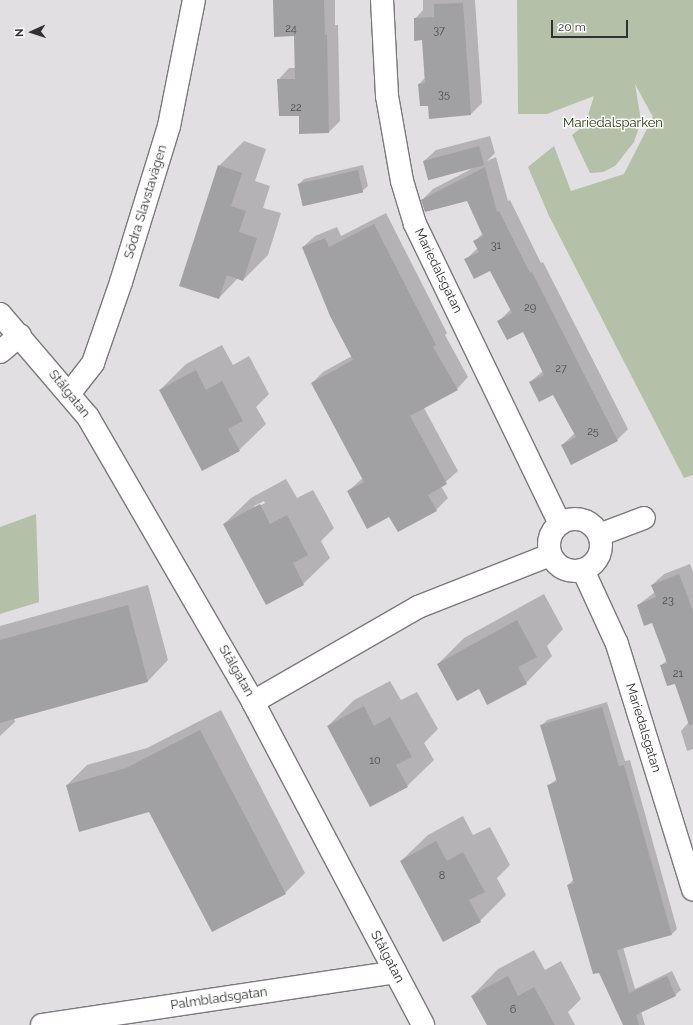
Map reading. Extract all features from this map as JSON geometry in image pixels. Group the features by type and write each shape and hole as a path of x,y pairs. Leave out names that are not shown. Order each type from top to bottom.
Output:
{"street":[{"name":"Södra Slavstavägen","path":"69,394 93,363 136,237 169,126 194,0"},
{"name":"Mariedalsgatan","path":"382,0 387,96 402,181 415,224 560,524"},
{"name":"Stålgatan","path":"0,314 20,335 88,417 253,702 423,1025"},
{"path":"0,352 20,335"},
{"path":"599,535 644,518"},
{"path":"572,519 580,519 595,528 599,535 600,551 597,559 583,570 565,570 558,566 550,555 548,541 551,533 560,524 572,519"},
{"path":"253,702 418,607 550,555"},
{"name":"Mariedalsgatan","path":"583,570 617,644 693,890"},
{"name":"Palmbladsgatan","path":"42,1025 395,972"}],"green space":[{"name":"Mariedalsparken","path":"517,0 693,0 693,475 684,478 549,216 528,167 554,146 571,191 624,174 653,117 635,84 641,121 634,142 615,166 603,172 590,173 572,135 585,125 594,96 547,114 518,114"},
{"path":"36,514 39,602 0,614 0,527"}],"building":[{"path":"273,0 324,0 325,35 327,35 329,133 299,134 299,116 279,116 277,79 295,79 294,36 274,37"},
{"path":"463,3 471,115 429,119 428,106 420,106 418,84 425,83 422,40 414,41 414,18 434,17 434,4"},
{"path":"479,146 484,165 428,180 423,161"},
{"path":"218,165 242,173 231,206 246,211 239,232 257,238 243,281 227,275 219,299 179,286"},
{"path":"485,167 497,212 499,211 530,273 532,272 618,441 571,465 561,445 576,437 553,395 539,402 529,382 544,375 523,332 507,340 497,321 512,313 490,271 474,279 464,259 479,252 473,241 483,236 467,201 425,212 421,200"},
{"path":"358,170 363,192 303,206 298,184"},
{"path":"374,224 436,345 433,347 458,390 410,416 447,484 428,495 437,511 398,532 389,517 367,529 347,491 364,482 311,383 353,360 330,316 302,247 325,238 329,247"},
{"path":"196,370 206,390 222,381 243,421 228,429 240,451 202,471 159,390"},
{"path":"260,504 270,524 287,515 308,555 293,563 304,585 266,605 223,524"},
{"path":"679,574 693,611 693,724 689,725 675,684 667,686 660,665 667,663 652,623 644,626 637,605 656,597 651,585"},
{"path":"128,605 148,682 0,723 0,640"},
{"path":"517,620 537,657 518,667 527,684 487,705 479,689 457,701 437,664"},
{"path":"364,706 374,726 390,717 412,757 396,765 408,787 370,807 327,726"},
{"path":"602,707 619,766 624,765 672,935 617,950 629,993 667,976 676,996 636,1015 639,1025 623,1025 599,973 593,974 567,885 574,883 547,785 557,782 540,725"},
{"path":"200,730 286,894 212,932 149,812 79,832 66,785 126,768"},
{"path":"436,841 447,861 463,852 485,892 469,900 481,922 443,942 400,861"},
{"path":"508,976 518,996 534,987 555,1025 487,1025 471,996"}]}
